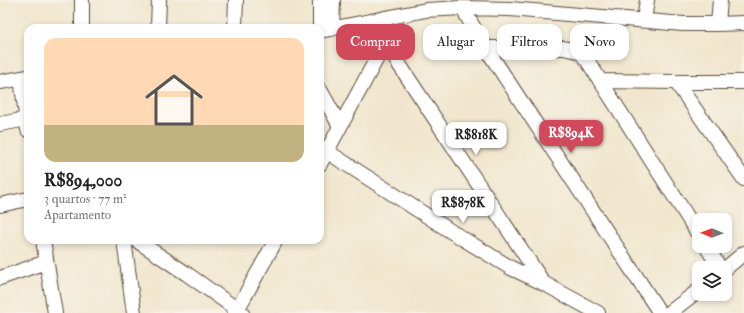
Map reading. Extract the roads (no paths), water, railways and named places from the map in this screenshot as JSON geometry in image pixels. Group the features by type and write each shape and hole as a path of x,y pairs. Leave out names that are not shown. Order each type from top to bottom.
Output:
{"street":[{"path":"82,0 82,24"},
{"path":"158,24 159,0"},
{"path":"235,24 236,0"},
{"path":"320,0 323,24"},
{"path":"333,0 324,29 426,10 438,4 462,8 510,5 683,24 744,23"},
{"path":"644,20 647,0"},
{"path":"718,24 720,0"},
{"path":"462,8 472,24"},
{"path":"385,18 385,24"},
{"path":"489,48 563,48 578,51 582,54 692,224"},
{"path":"489,53 660,313"},
{"path":"376,60 340,126 324,149 452,232 511,268 545,284 598,313"},
{"path":"396,60 545,284"},
{"path":"0,82 24,77"},
{"path":"600,81 744,82"},
{"path":"676,82 744,179"},
{"path":"324,97 340,126"},
{"path":"0,124 24,125"},
{"path":"0,205 24,200"},
{"path":"44,244 55,313"},
{"path":"125,244 134,313"},
{"path":"142,244 187,274 238,312 274,244"},
{"path":"732,263 744,253"},
{"path":"0,278 46,262"},
{"path":"669,313 692,295"}]}
